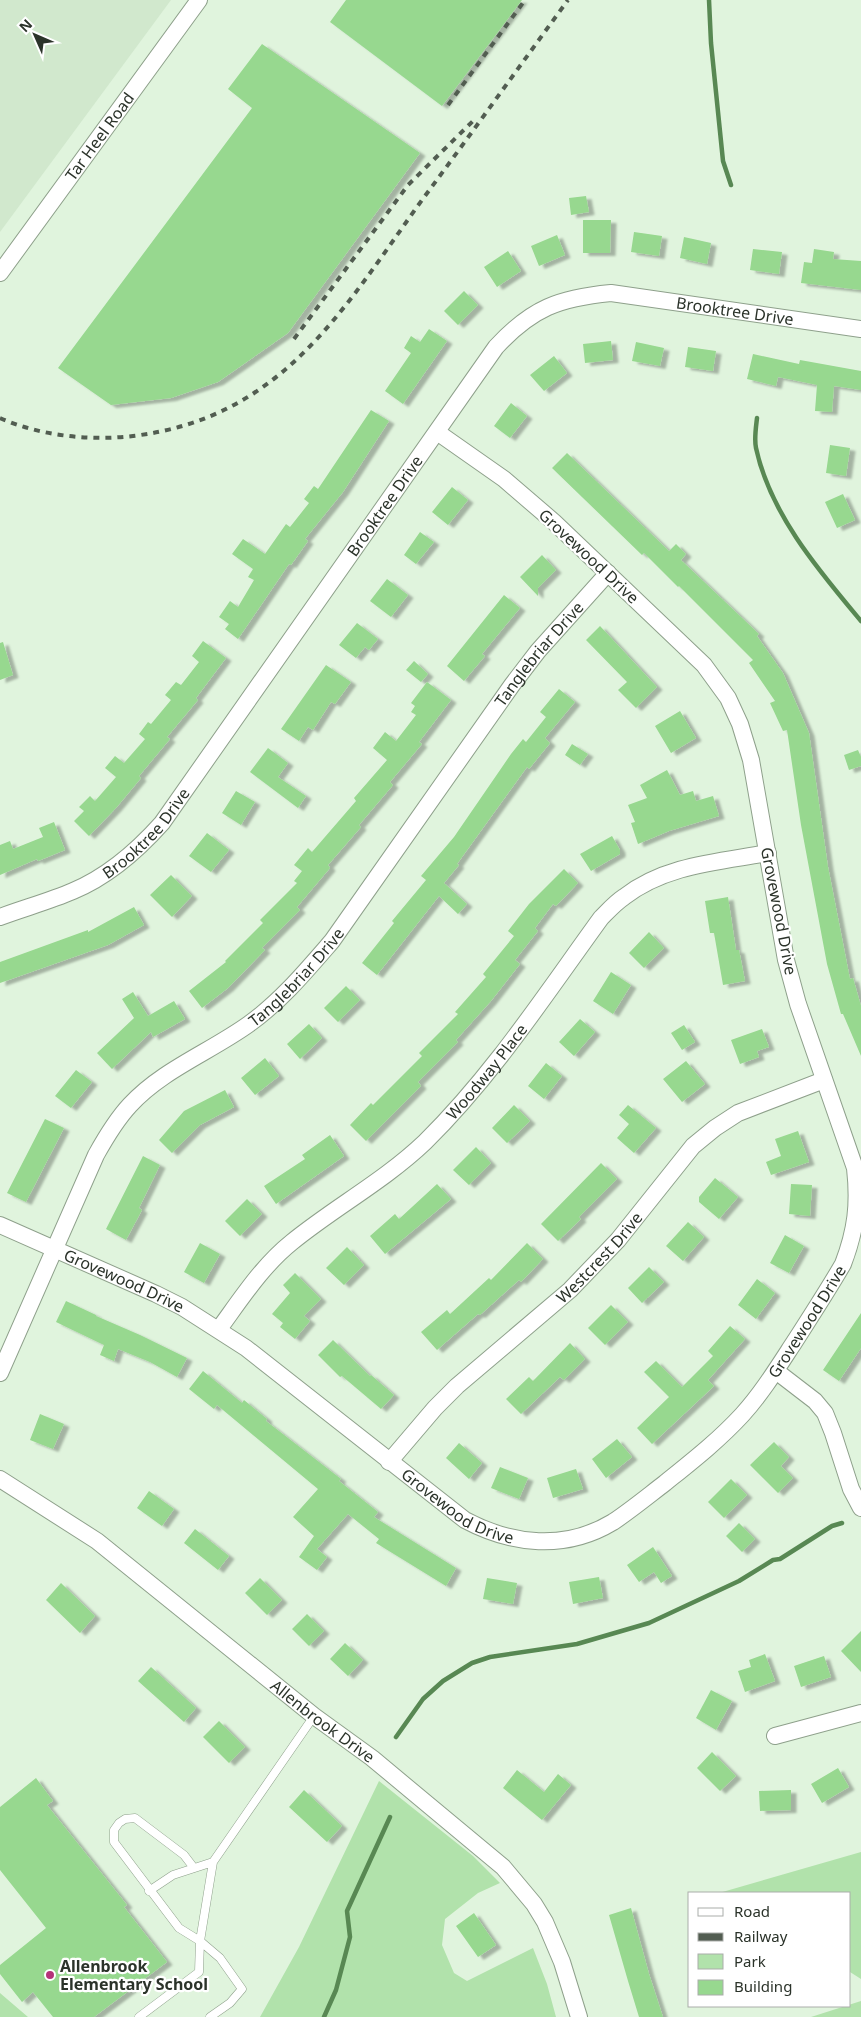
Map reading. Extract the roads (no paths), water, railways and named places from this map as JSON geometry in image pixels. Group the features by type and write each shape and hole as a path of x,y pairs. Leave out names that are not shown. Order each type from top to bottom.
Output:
{"street":[{"name":"Tar Heel Road","path":"0,273 199,0"},
{"name":"Brooktree Drive","path":"0,917 93,882 121,863 143,844 162,823 496,347 512,330 530,317 549,306 580,296 611,293 861,329"},
{"name":"Grovewood Drive","path":"0,1225 156,1294 219,1329 246,1348 451,1511 486,1531 514,1539 550,1541 584,1535 617,1519 700,1455 742,1415 776,1371 843,1264 856,1223 858,1191 852,1156 795,996 786,960 768,853 746,741 728,698 704,665 554,522 504,479 437,432"},
{"name":"Tanglebriar Drive","path":"0,1373 96,1155 110,1129 130,1105 154,1083 250,1023 281,998 307,970 332,941 538,651 608,573"},
{"name":"Woodway Place","path":"219,1329 259,1274 274,1258 292,1242 398,1166 454,1112 490,1071 601,918 623,897 668,872 768,853"},
{"name":"Westcrest Drive","path":"389,1462 435,1408 457,1386 570,1290 618,1240 693,1146 715,1128 738,1114 824,1080"},
{"path":"776,1371 815,1401 825,1413 833,1432 850,1489 861,1508"},
{"name":"Allenbrook Drive","path":"0,1478 97,1541 314,1716 415,1792 514,1878 545,1922 562,1962 579,2017"},
{"path":"775,1736 861,1713"}],"lane":[{"path":"138,2017 199,1972 200,1941 213,1862 314,1716"},
{"path":"194,1868 184,1855 135,1818 126,1819 119,1823 114,1830 114,1842 178,1928 200,1941 220,1958 242,1990 230,2003 210,2017"},
{"path":"149,1891 173,1875 213,1862"}],"waterway":[{"path":"709,0 711,43 723,161 731,185"},
{"path":"757,418 756,448 773,496 798,541 829,583 861,621"},
{"path":"396,1737 423,1699 443,1681 472,1663 490,1657 577,1644 649,1623 739,1581 773,1560 780,1559 832,1526 842,1523"},
{"path":"324,2017 336,1990 350,1937 347,1911 390,1817"}],"railway":[{"path":"448,105 525,0"},
{"path":"0,418 32,429 65,436 99,438 133,436 185,425 230,407 269,383 303,353 335,319 568,0"},
{"path":"294,339 408,185 475,119"}],"place":[{"name":"Allenbrook Elementary School","path":"50,1975"}]}
